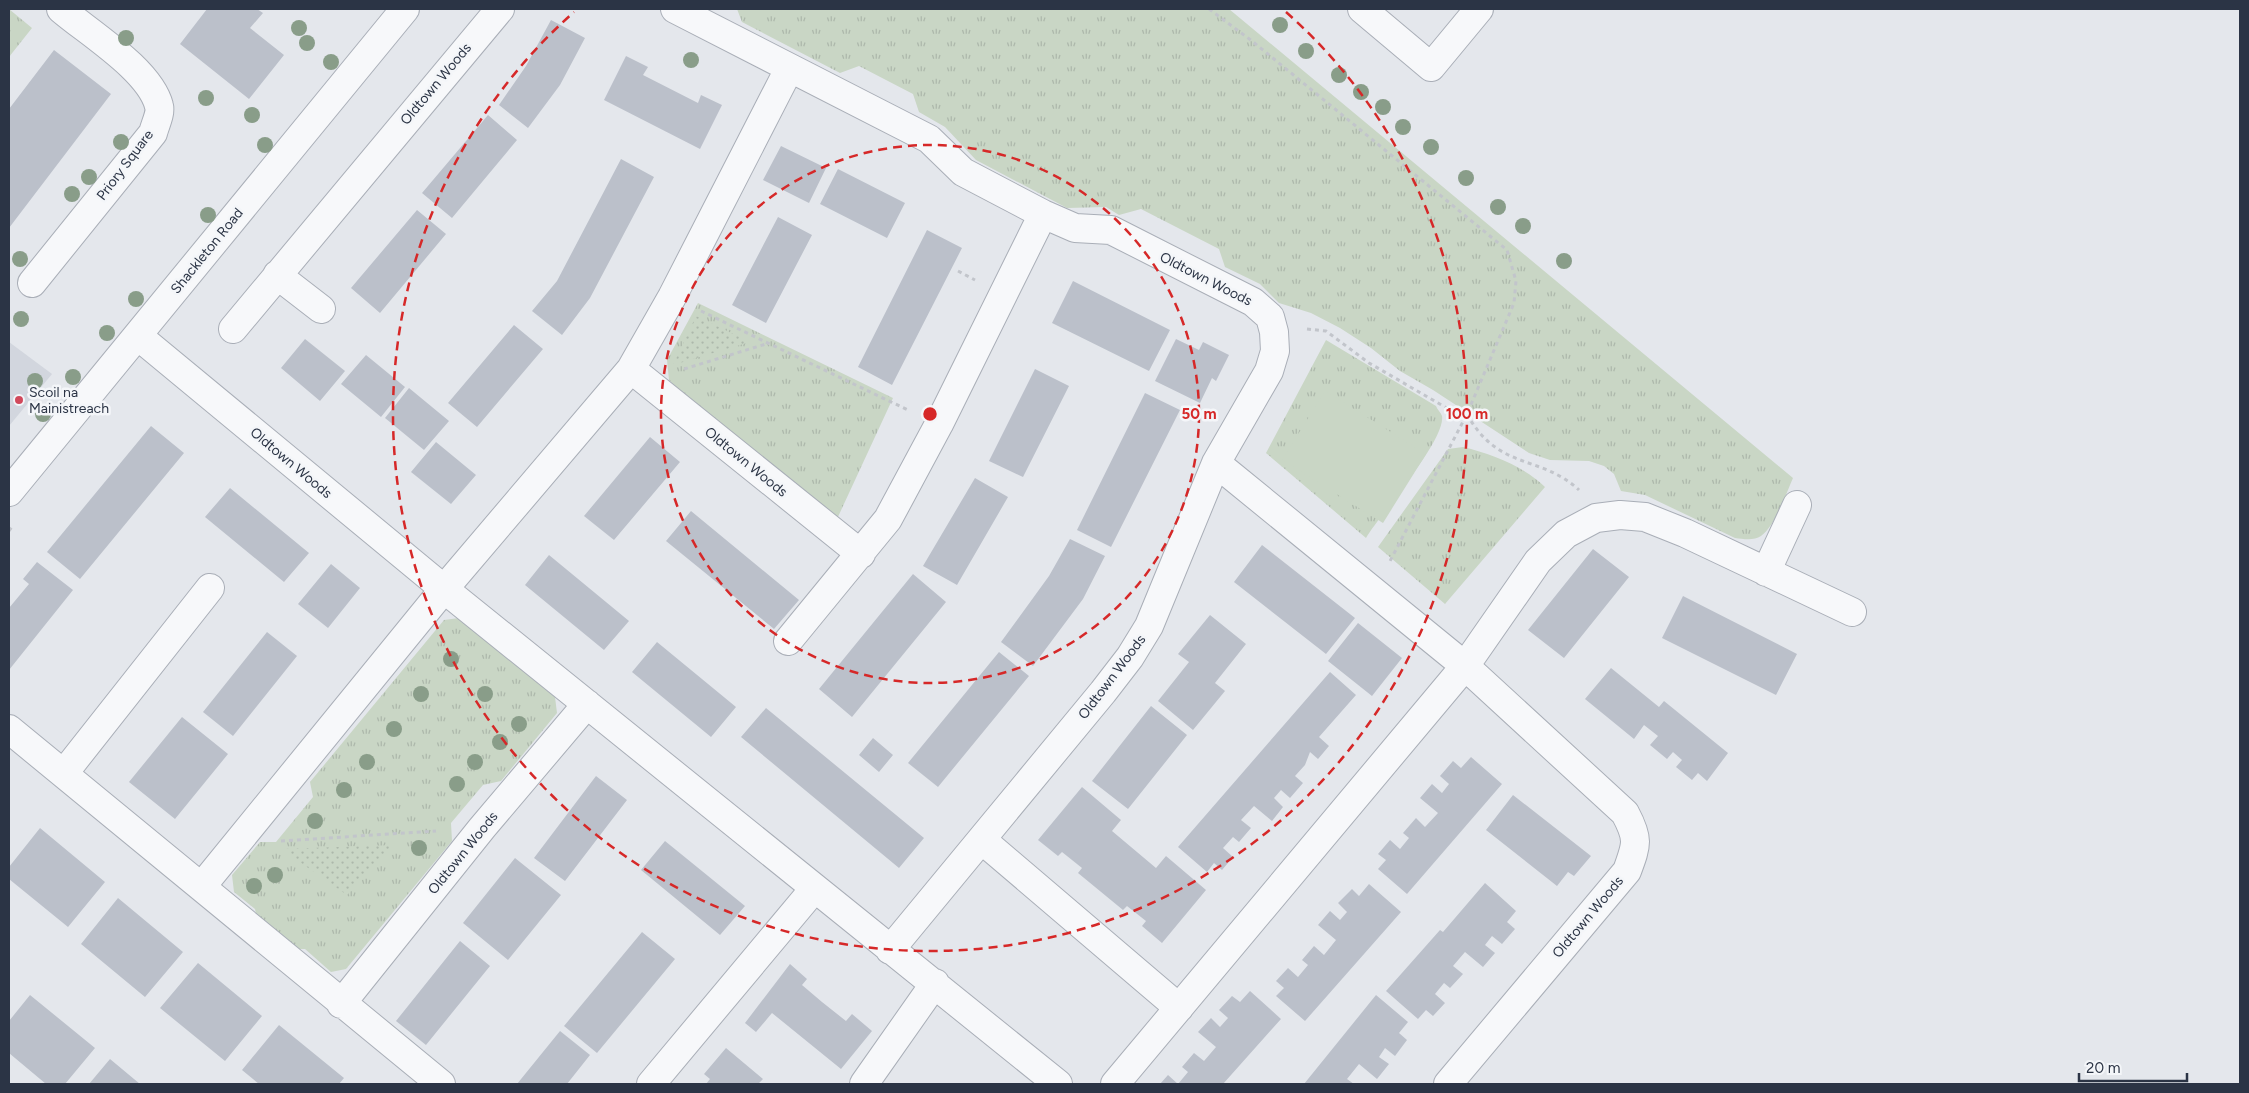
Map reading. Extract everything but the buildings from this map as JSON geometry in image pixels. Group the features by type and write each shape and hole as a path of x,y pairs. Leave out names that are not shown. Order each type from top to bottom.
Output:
{"street":[{"name":"Priory Square","path":"32,283 154,133 160,108 153,91 142,75 61,9"},
{"name":"Shackleton Road","path":"9,492 405,9"},
{"name":"Oldtown Woods","path":"233,329 500,9"},
{"name":"Oldtown Woods","path":"674,9 929,139 963,172 1043,214 1075,228 1111,230 1253,302 1270,317 1274,332 1275,351 1270,371 1216,463 1144,634 1103,692 890,950"},
{"path":"1362,9 1431,67 1479,9"},
{"path":"202,886 444,589 631,369 672,297 789,69"},
{"path":"788,641 888,519 939,424 1043,214"},
{"path":"277,275 321,309"},
{"name":"Oldtown Woods","path":"138,336 444,589 1058,1084"},
{"name":"Oldtown Woods","path":"631,369 861,554"},
{"name":"Oldtown Woods","path":"1216,463 1465,666 1625,813 1635,832 1635,850 1627,871 1448,1084"},
{"path":"1766,572 1797,505"},
{"path":"1115,1084 1465,666 1538,560 1566,534 1596,518 1620,515 1645,517 1852,612"},
{"path":"64,774 210,588"},
{"name":"Oldtown Woods","path":"341,1004 482,828 587,704"},
{"path":"9,729 202,886 341,1004 441,1084"},
{"path":"982,840 1179,1008"},
{"path":"651,1084 814,889"},
{"path":"864,1084 935,983"}],"path":[{"path":"1209,9 1260,48 1507,250 1516,281 1514,303 1467,414 1374,592"},
{"path":"672,297 767,344 939,424"},
{"path":"1274,332 1299,328 1326,331 1369,363 1452,411 1467,414"},
{"path":"654,388 674,371 767,344"},
{"path":"1467,414 1476,431 1495,449 1511,458 1544,469 1569,481 1581,492 1596,518"},
{"path":"236,844 482,828"}],"shaded area":[{"name":"Scoil na Mainistreach","path":"9,342 52,374 9,426"}],"green space":[{"path":"9,9 32,28 9,57"},
{"path":"737,9 1229,9 1793,478 1780,509 1771,525 1758,538 1735,538 1645,495 1621,491 1614,474 1604,466 1589,461 1550,460 1529,453 1433,390 1400,371 1371,348 1340,328 1311,313 1279,303 1260,284 1225,267 1219,249 1141,209 1119,215 1106,207 1067,208 976,160 945,127 919,112 913,94 859,66 840,73 742,22"},
{"path":"698,303 893,398 837,519 678,390 669,380 667,360"},
{"path":"696,316 750,342 673,365"},
{"path":"1326,340 1436,406 1442,416 1434,442 1366,538 1266,453"},
{"path":"1325,391 1426,454 1383,523 1282,460"},
{"path":"1463,447 1507,462 1527,473 1545,487 1445,604 1378,547 1448,449"},
{"path":"459,618 536,665 538,683 555,697 557,713 501,781 483,785 451,823 452,841 346,969 331,972 305,949 294,949 257,919 255,909 234,892 232,875 260,842 276,842 313,797 310,782 444,620"},
{"path":"394,845 347,895 281,849"}],"place":[{"name":"Scoil na Mainistreach","path":"19,400"}]}
